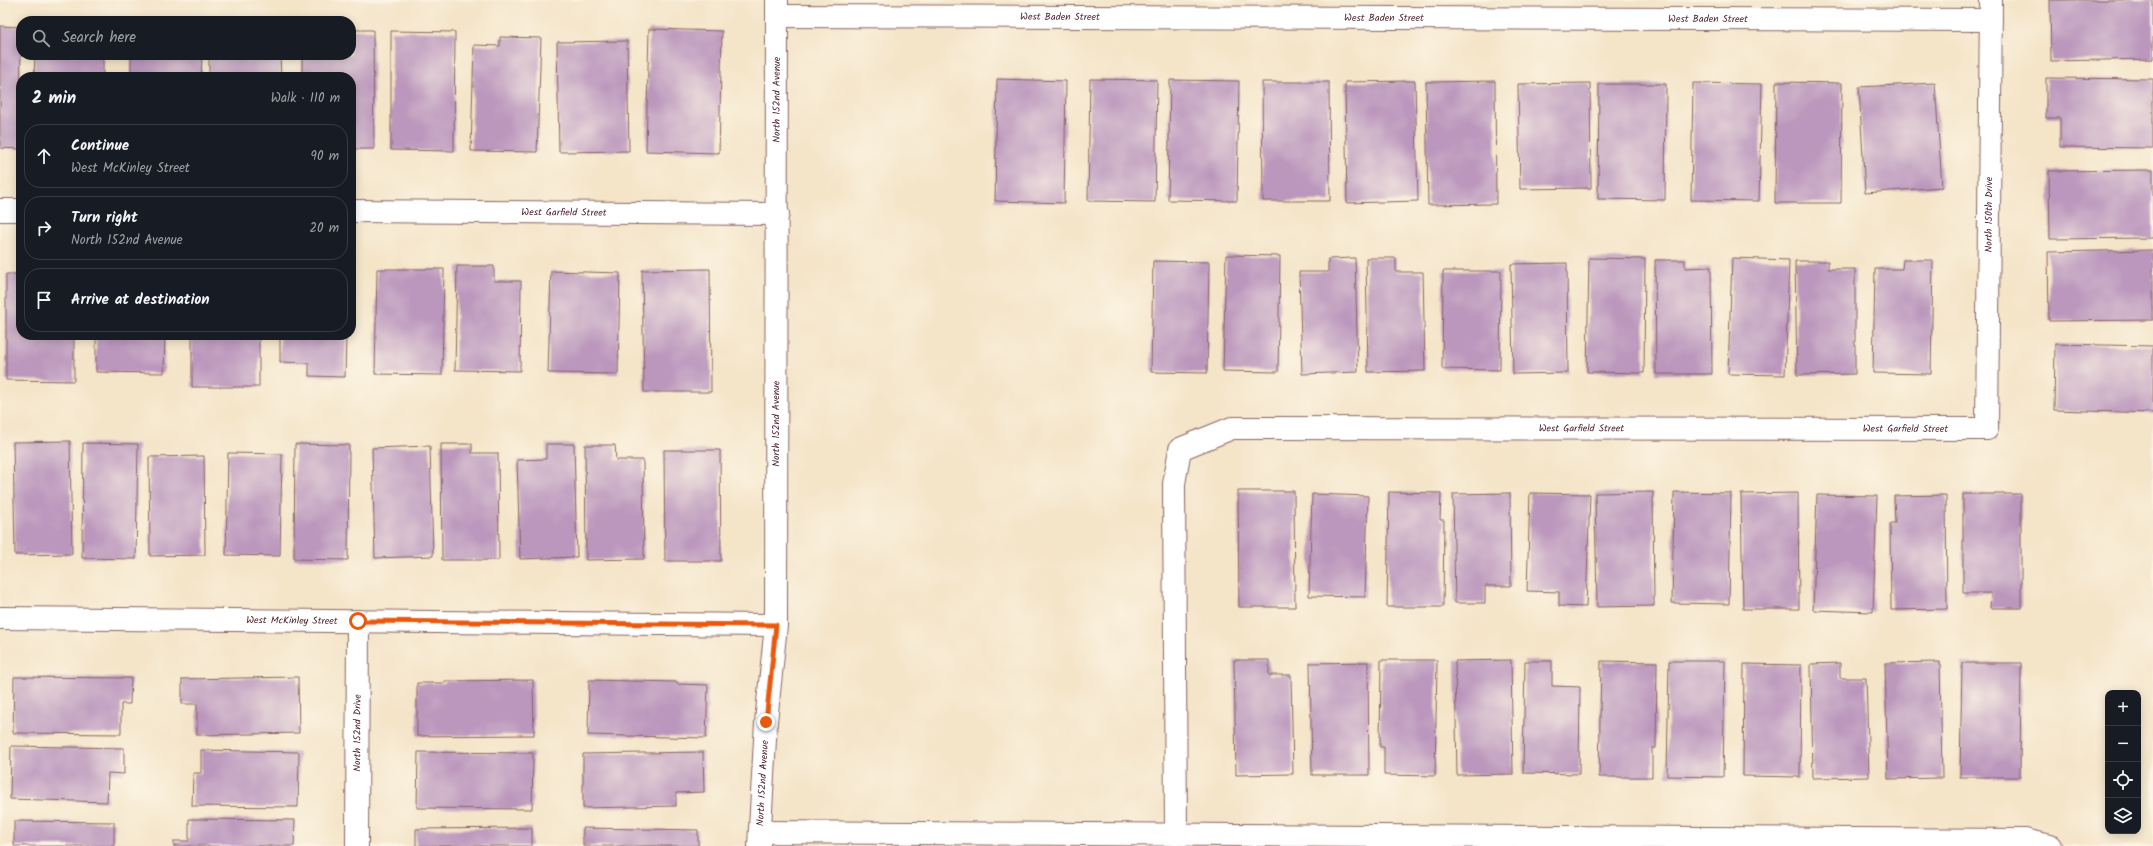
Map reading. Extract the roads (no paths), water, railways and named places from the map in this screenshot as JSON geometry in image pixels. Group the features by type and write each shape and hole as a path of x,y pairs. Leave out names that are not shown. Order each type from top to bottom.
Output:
{"street":[{"name":"West Baden Street","path":"777,8 1991,10"},
{"name":"North 152nd Avenue","path":"759,839 766,722 776,625 778,214 777,8"},
{"name":"North 150th Drive","path":"1987,429 1991,10"},
{"path":"0,210 16,210"},
{"name":"West Garfield Street","path":"356,211 778,214"},
{"name":"West Garfield Street","path":"1176,834 1174,484 1180,449 1232,428 1987,429"},
{"name":"West McKinley Street","path":"0,618 776,625"},
{"name":"North 152nd Drive","path":"357,846 358,621"},
{"path":"759,839 1176,834 2025,840 2050,846"}]}
